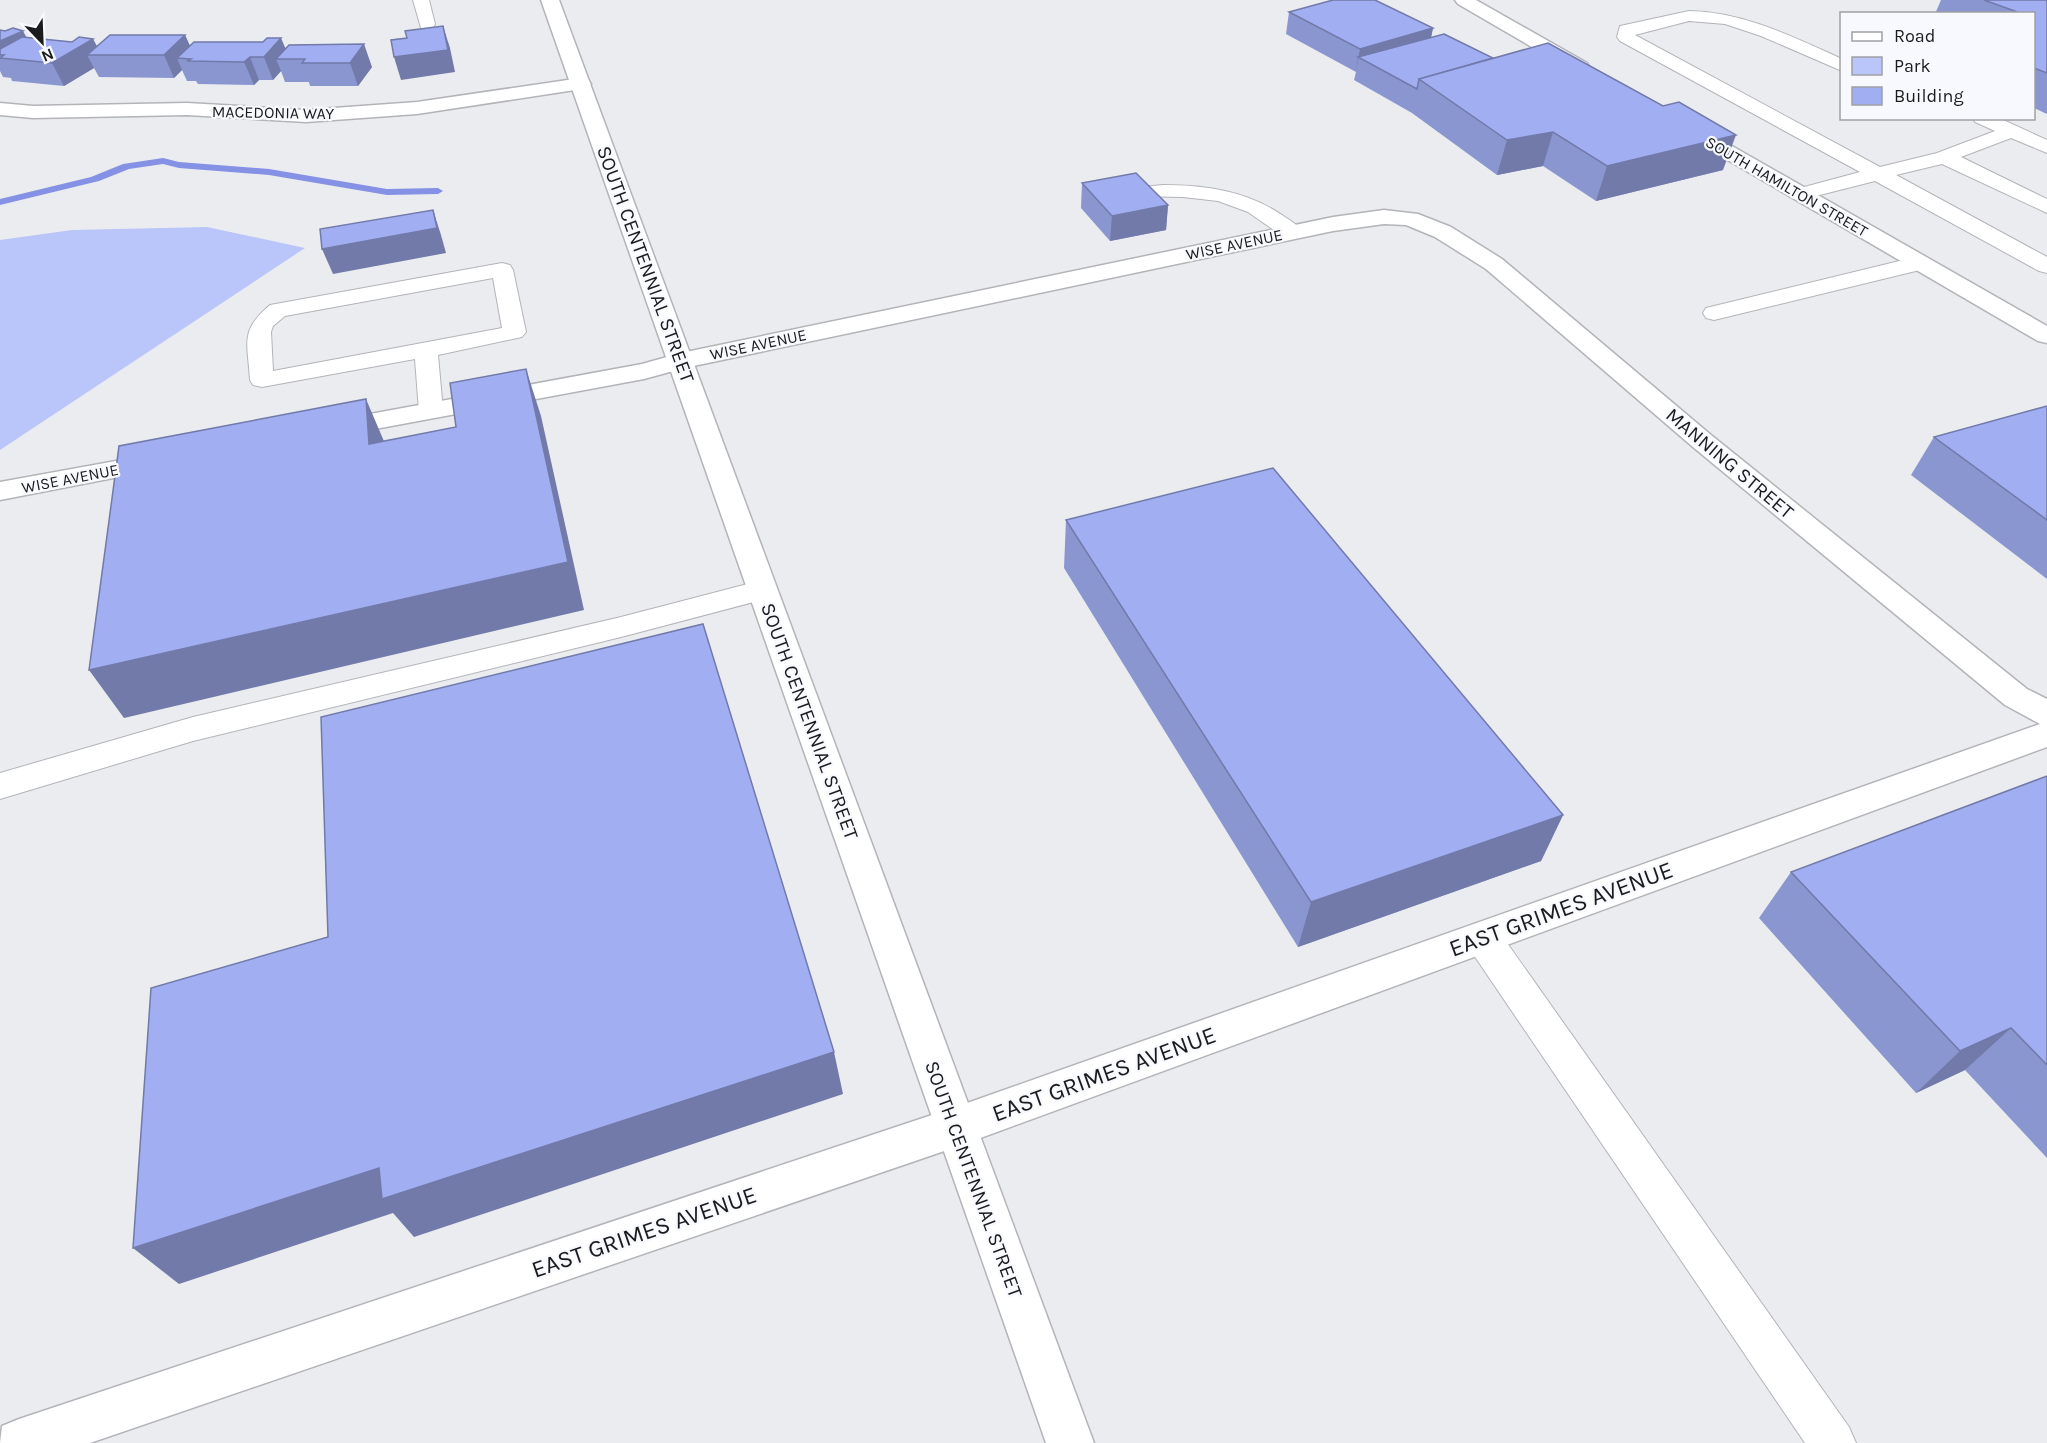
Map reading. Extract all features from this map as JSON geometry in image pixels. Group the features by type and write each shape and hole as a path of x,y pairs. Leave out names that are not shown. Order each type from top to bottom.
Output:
{"street":[{"name":"SOUTH CENTENNIAL STREET","path":"550,0 1070,1443"},
{"path":"1464,0 1596,76"},
{"name":"MACEDONIA WAY","path":"0,109 33,112 187,109 306,116 417,108 581,84"},
{"name":"SOUTH HAMILTON STREET","path":"1668,117 2047,336"},
{"name":"WISE AVENUE","path":"315,433 644,371 681,361 1292,232 1384,217 1410,219"},
{"name":"MANNING STREET","path":"1410,219 1443,232 1494,264 1702,441 2006,690 2047,714"},
{"name":"WISE AVENUE","path":"0,491 186,457"},
{"name":"EAST GRIMES AVENUE","path":"19,1443 956,1127 2047,734"}],"lane":[{"path":"421,0 426,24"},
{"path":"1840,65 1732,19 1688,16 1626,30 1626,37 2047,266"},
{"path":"1986,120 2047,147"},
{"path":"1800,194 1944,157 2011,131"},
{"path":"1944,157 2047,207"},
{"path":"2013,190 2036,182"},
{"path":"1140,192 1185,189 1213,193 1248,203 1292,232"},
{"path":"1714,313 1920,262"},
{"path":"502,270 514,332 426,350 262,380 259,332 262,323 278,310 502,270"},
{"path":"426,350 431,411"},
{"path":"0,786 193,729 610,630 763,590"},
{"path":"1482,938 1833,1443"}],"green space":[{"path":"207,227 305,248 0,450 0,240 72,230"}],"building":[{"path":"1333,0 1375,0 1433,28 1360,49 1289,12"},
{"path":"1984,0 2047,0 2047,73 2035,68 2035,12 2017,12"},
{"path":"443,26 448,50 394,57 391,40 407,38 405,31"},
{"path":"13,28 23,31 0,41 0,30"},
{"path":"1444,34 1493,58 1419,79 1417,89 1358,57"},
{"path":"110,35 185,35 164,55 87,55"},
{"path":"22,37 72,42 79,37 93,39 52,63 0,58 4,55 0,55 0,49"},
{"path":"267,38 281,38 264,57 250,57 244,62 187,61 191,59 177,58 194,42 263,42"},
{"path":"1548,43 1663,106 1679,102 1736,135 1607,166 1553,132 1507,140 1419,79"},
{"path":"364,44 350,63 302,63 305,59 276,59 289,45"},
{"path":"1136,173 1168,205 1112,216 1082,183"},
{"path":"433,210 437,228 322,249 320,229"},
{"path":"526,369 568,562 89,670 119,446 366,399 369,444 456,427 450,383"},
{"path":"2047,406 2047,520 1934,437"},
{"path":"1273,468 1563,815 1311,902 1066,520"},
{"path":"703,624 834,1052 382,1199 379,1168 133,1248 151,988 328,937 321,717"},
{"path":"2047,776 2047,1065 2011,1028 1960,1051 1791,872"}],"waterway":[{"path":"0,202 95,179 127,166 163,161 179,165 269,172 387,192 438,191"}]}
